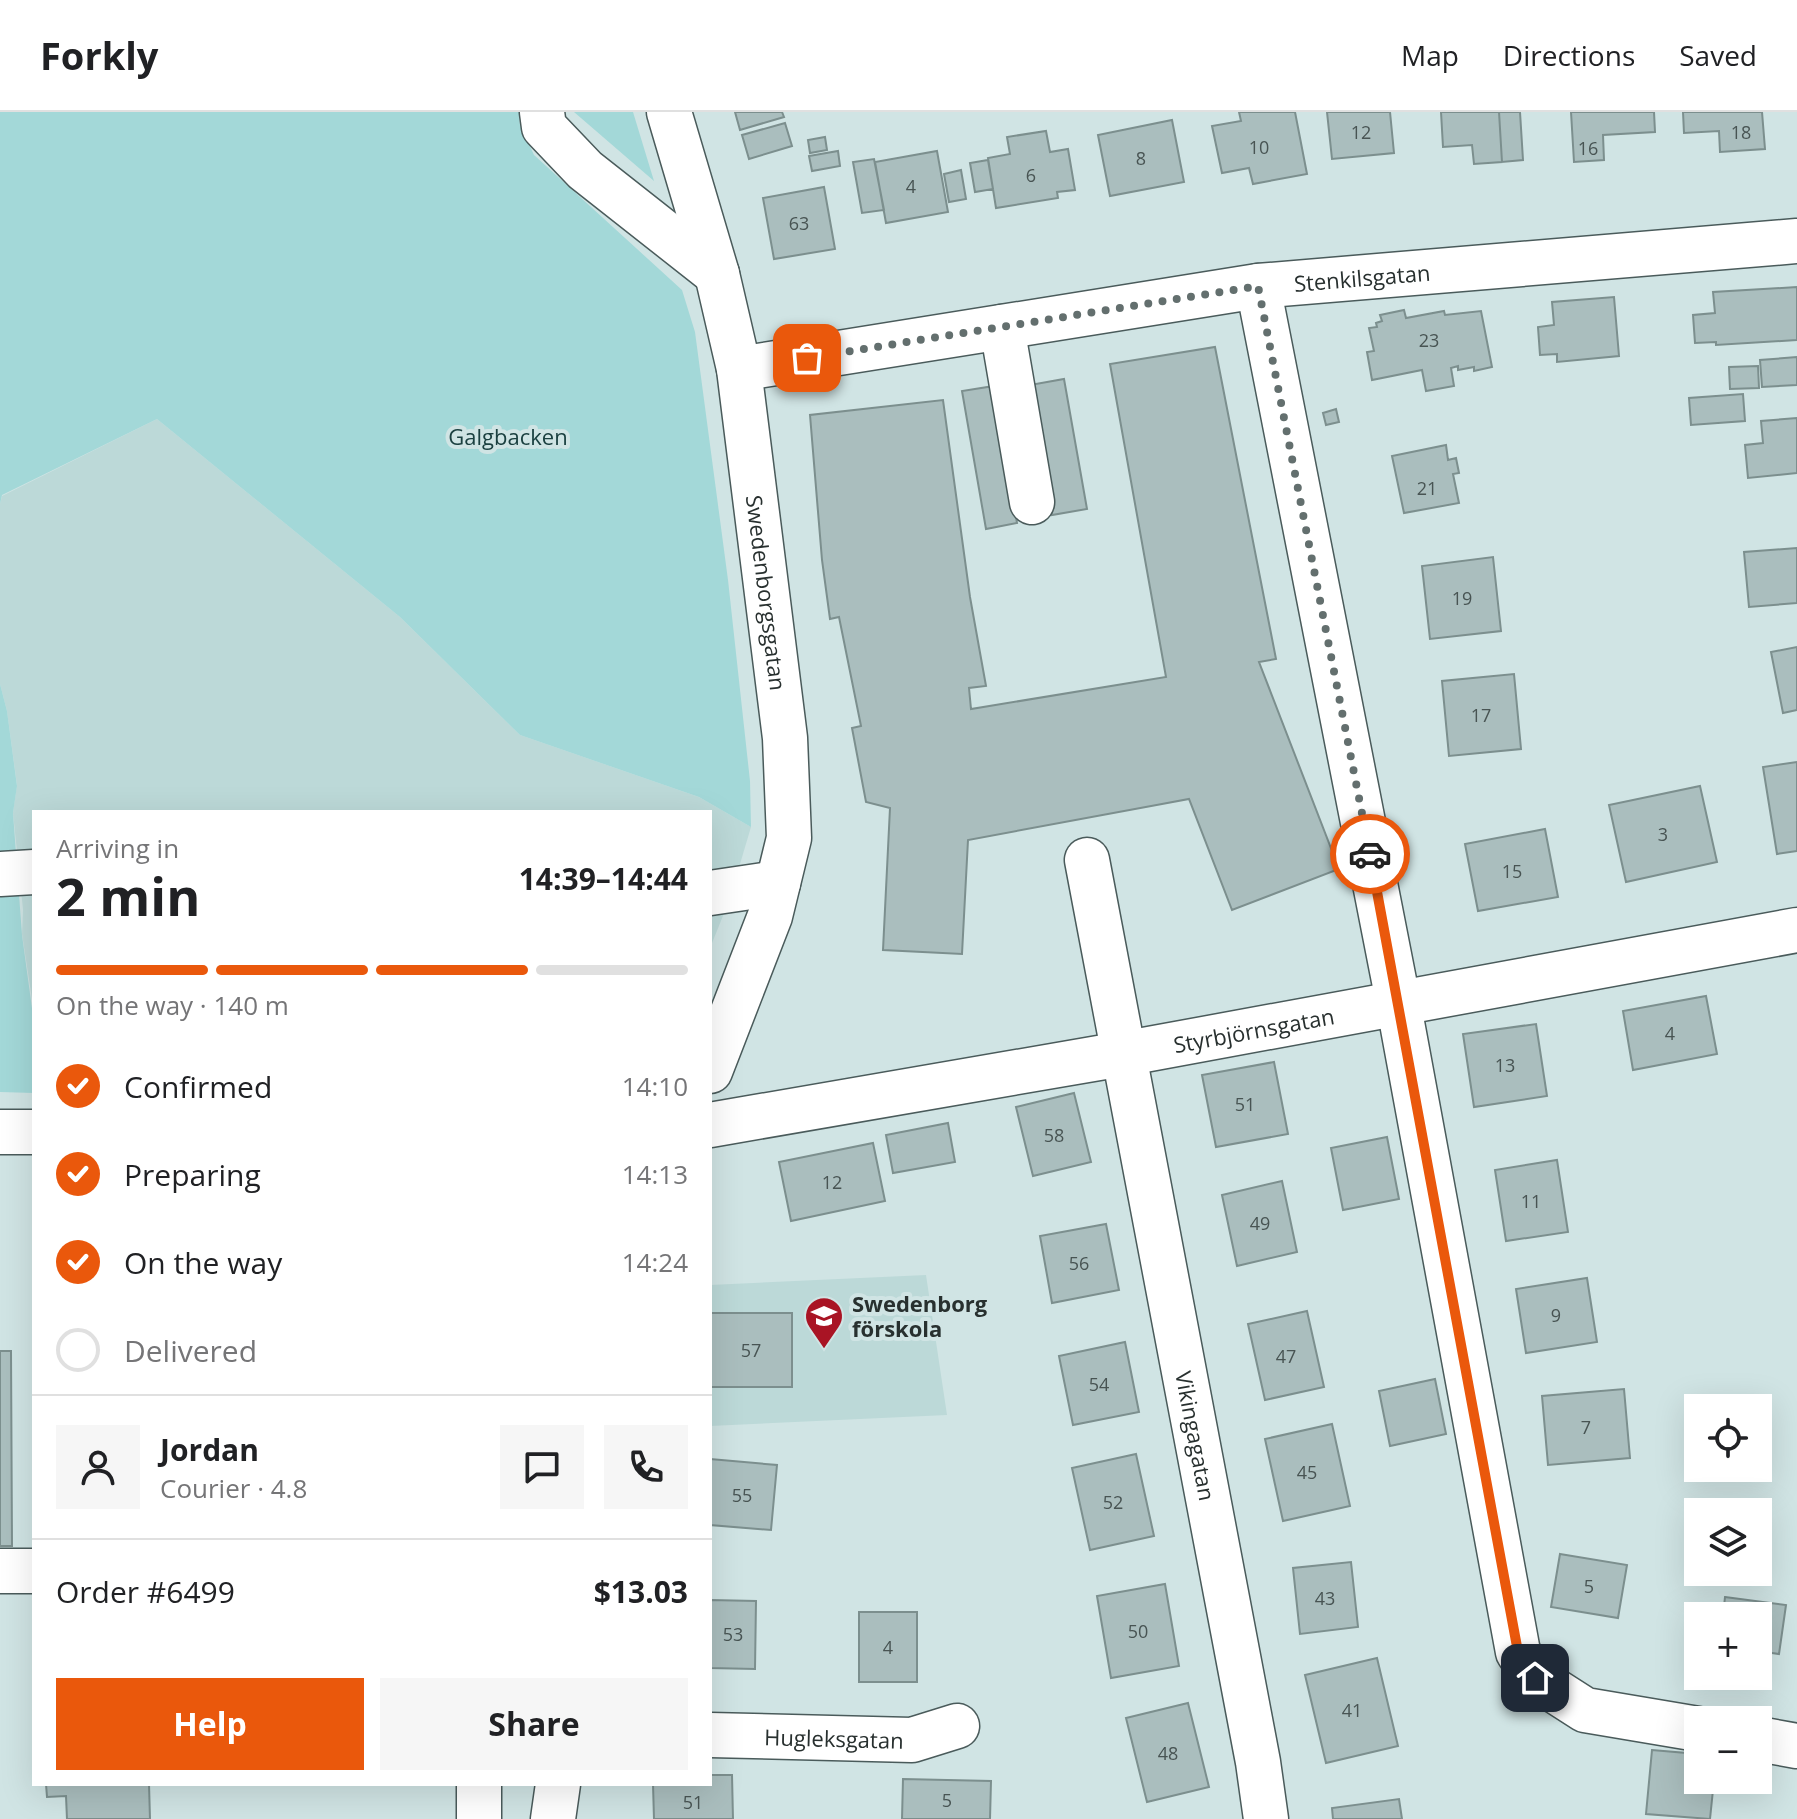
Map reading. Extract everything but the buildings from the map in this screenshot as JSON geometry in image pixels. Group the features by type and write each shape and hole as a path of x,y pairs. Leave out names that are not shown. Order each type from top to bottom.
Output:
{"street":[{"path":"542,112 544,127 585,170 717,274"},
{"name":"Swedenborgsgatan","path":"669,112 717,274 739,369 785,738 789,838 770,916 712,1066"},
{"name":"Stenkilsgatan","path":"739,369 1258,286 1797,241"},
{"path":"1258,286 1398,1001 1518,1652 1535,1678 1585,1710 1684,1727"},
{"path":"1002,327 1032,502"},
{"name":"Vikingagatan","path":"1087,860 1266,1819"},
{"path":"0,874 32,872"},
{"path":"712,893 778,883"},
{"name":"Styrbjörnsgatan","path":"712,1125 1122,1054 1797,930"},
{"path":"0,1132 32,1132"},
{"path":"0,1571 32,1571"},
{"name":"Hugleksgatan","path":"712,1735 912,1740 957,1726"},
{"path":"1772,1742 1797,1746"},
{"path":"479,1786 479,1819"},
{"path":"553,1819 558,1786"}],"shaded area":[{"path":"157,419 400,617 520,735 699,797 751,827 729,901 712,943 712,810 32,810 32,999 22,934 23,910 13,813 17,785 7,711 0,684 2,496"},
{"name":"Swedenborg förskola","path":"926,1275 947,1415 712,1426 712,1285"}],"green space":[{"name":"Galgbacken","path":"0,112 519,112 520,125 534,155 682,290 695,332 728,580 750,781 751,827 699,797 520,735 400,617 157,419 2,495 0,504"},
{"path":"574,112 633,112 654,181"},
{"path":"0,684 7,711 17,786 13,813 22,935 32,1008 32,1093 0,1092"}],"way so far":[{"path":"807,358 1258,286 1370,854"}],"place":[{"name":"Swedenborg förskola","path":"824,1350"}],"route":[{"path":"1370,854 1518,1652 1535,1678"}]}
